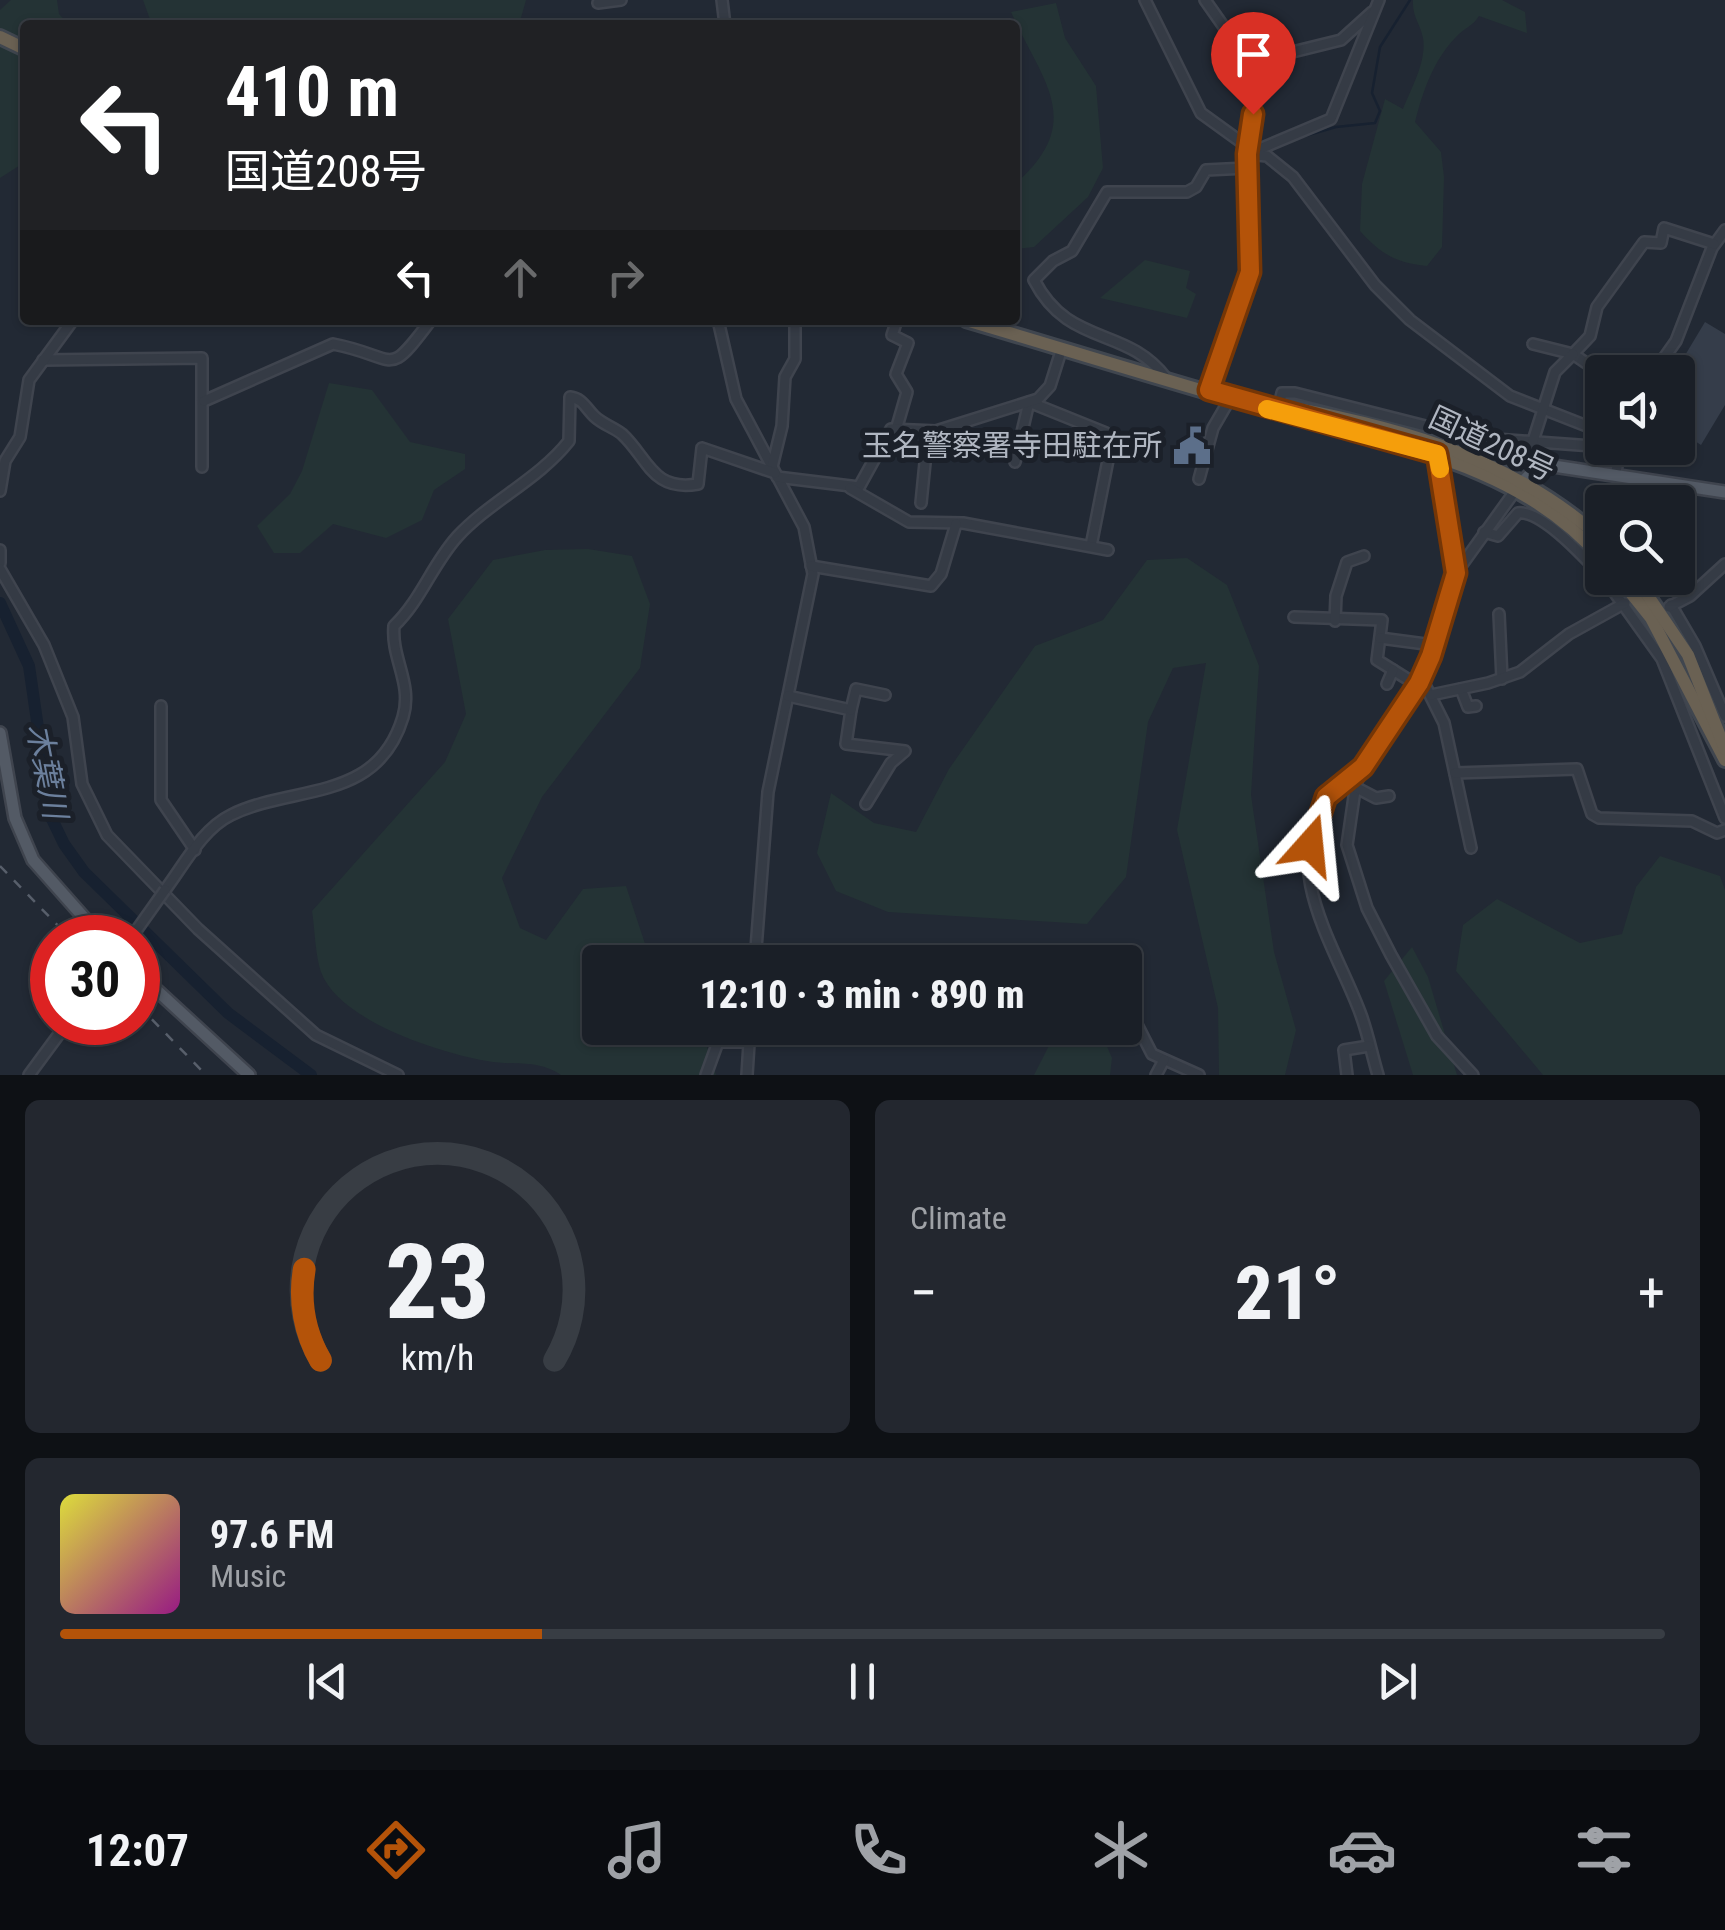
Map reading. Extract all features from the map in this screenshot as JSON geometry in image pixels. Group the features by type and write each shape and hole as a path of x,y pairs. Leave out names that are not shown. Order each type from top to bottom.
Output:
{"highway":[{"name":"国道208号","path":"983,325 1437,454 1559,502 1585,524"},
{"name":"国道208号","path":"1231,397 1416,428 1466,452 1519,486 1585,544"},
{"path":"1636,595 1656,615 1699,678 1725,749"},
{"path":"1645,595 1725,760"}],"main road":[{"path":"1519,486 1547,465 1616,472 1725,492"},
{"path":"1,739 15,818 32,860 81,915"},
{"path":"160,993 249,1075"}],"street":[{"path":"598,3 621,0"},
{"path":"1146,0 1202,114 1247,151 1267,156 1293,177 1374,285 1410,320 1510,396 1585,426"},
{"path":"1204,0 1231,38 1260,60"},
{"path":"1247,151 1262,150 1331,119 1377,5"},
{"path":"1260,60 1341,40 1377,5"},
{"path":"1209,390 1250,272 1247,151 1260,60"},
{"path":"1166,378 1144,354 1059,318 1034,280 1052,261 1072,251 1088,218 1110,190 1186,192 1196,187 1206,170 1247,168"},
{"path":"1532,444 1555,372 1590,336 1597,307 1644,242 1661,243 1664,228 1714,244"},
{"path":"1666,355 1676,341 1714,244 1725,230"},
{"path":"0,491 3,460 20,437 29,380 69,325"},
{"path":"204,401 333,344 392,362 406,357 427,325"},
{"path":"719,325 736,399 804,527 811,566 768,792 756,945"},
{"path":"774,473 785,377 794,359 795,325"},
{"path":"895,325 892,335 908,343 896,374 907,392 896,430"},
{"path":"1532,344 1573,354 1585,362"},
{"path":"147,915 194,850 229,816 344,784 385,751 401,722 407,687 396,657 394,626 419,598 458,535 546,466 569,441 570,397 580,399 596,418 618,431 651,474 664,480 698,484 702,448 774,473 848,487 863,485 883,438 896,430 928,432 1030,402 1047,391 1062,348"},
{"path":"44,360 202,358 202,467"},
{"path":"1199,480 1213,428 1231,397"},
{"path":"1015,462 1030,402"},
{"path":"1030,402 1106,433 1110,450 1091,546"},
{"path":"1416,428 1532,444 1585,446"},
{"path":"921,504 928,432"},
{"path":"1437,454 1456,573"},
{"path":"1616,472 1617,465"},
{"path":"1474,1075 1432,1027 1368,908 1347,845 1355,787 1363,767 1419,681 1456,573 1519,486"},
{"path":"848,487 910,522 956,524 1108,550"},
{"path":"1484,532 1498,536 1518,512 1528,513 1585,558"},
{"path":"811,566 931,586 941,574 956,524"},
{"path":"0,550 0,566 44,644 66,699 78,738 82,784 107,836 222,952 316,1035 398,1075"},
{"path":"1335,621 1336,596 1347,562 1364,556"},
{"path":"1656,615 1690,596 1725,564"},
{"path":"1618,595 1625,603 1656,615 1695,646 1725,716"},
{"path":"1431,694 1502,680 1625,603"},
{"path":"1499,614 1502,680"},
{"path":"1656,615 1678,694 1725,818"},
{"path":"1294,617 1382,620 1377,660 1419,681 1431,694 1444,723 1470,848"},
{"path":"1380,638 1433,645"},
{"path":"1387,684 1393,670"},
{"path":"866,804 891,762 906,751 846,744 856,689 885,696"},
{"path":"1460,689 1468,706 1476,706"},
{"path":"788,696 852,710"},
{"path":"160,706 161,800 194,850"},
{"path":"1363,767 1326,797 1310,845 1314,909 1362,1016 1378,1075"},
{"path":"1455,773 1577,769 1592,814 1598,818 1692,821 1717,833 1725,830"},
{"path":"1355,787 1376,798 1388,796"},
{"path":"1142,1034 1152,1054 1199,1075"},
{"path":"29,1075 51,1045"},
{"path":"706,1075 717,1045"},
{"path":"746,1075 749,1045"},
{"path":"1347,1075 1344,1050 1369,1046"},
{"path":"1156,1075 1164,1060"}],"shaded area":[{"path":"11,0 57,0 59,14 64,20 20,20 20,165 0,178 0,10"},
{"path":"143,0 526,0 520,20 150,20"},
{"path":"1413,0 1502,0 1525,12 1527,33 1479,16 1448,46 1430,77 1415,122 1441,152 1444,177 1442,247 1427,266 1390,256 1360,231 1362,184 1385,99 1403,109 1423,56 1423,38"},
{"path":"1056,3 1065,38 1096,86 1103,168 1088,197 1034,247 1020,248 1020,179 1037,161 1049,140 1054,120 1045,81 1020,30 1020,20 1015,20 1011,12"},
{"path":"1145,260 1190,271 1186,288 1196,294 1187,318 1100,298"},
{"path":"329,383 372,390 410,442 465,454 465,469 434,490 422,520 386,538 333,524 300,553 274,553 257,526 290,494 302,471"},
{"path":"588,549 632,556 650,604 640,668 542,797 502,878 520,928 546,940 583,889 626,886 645,945 582,945 582,1045 706,1045 716,1075 561,1075 534,1065 487,1061 444,1051 369,1020 331,990 321,972 312,911 445,762 466,714 448,619 493,560 545,550"},
{"path":"1187,558 1227,585 1259,666 1251,795 1274,952 1296,1030 1285,1075 1219,1075 1218,1008 1177,830 1206,663 1173,668 1148,722 1126,877 1087,924 888,912 836,891 817,853 831,793 874,823 916,832 949,769 1035,646 1103,620 1147,560"},
{"path":"1660,856 1720,876 1725,890 1725,1075 1543,1075 1456,971 1463,925 1497,899 1580,943 1622,934 1636,887"},
{"path":"1412,947 1428,977 1457,1075 1413,1075 1384,981"},
{"path":"1049,1045 1106,1045 1112,1058 1110,1075 1034,1075"}],"building":[{"path":"1705,322 1725,334 1725,405 1701,445 1695,441 1695,355 1685,355"}],"waterway":[{"path":"1291,140 1336,127 1375,123 1380,111 1372,93 1380,47 1410,0"},
{"name":"木葉川","path":"0,603 29,666 51,817 64,844 84,872 228,1013 311,1075"}],"railway":[{"path":"0,866 48,915"},
{"path":"160,1028 206,1075"}],"slow traffic":[{"path":"1267,409 1437,454 1440,469"}],"place":[{"name":"玉名警察署寺田駐在所","path":"1192,446"}],"route":[{"path":"1253,114 1247,154 1250,272 1209,390 1437,454 1456,573 1419,683 1363,767 1326,797 1310,845"}]}
